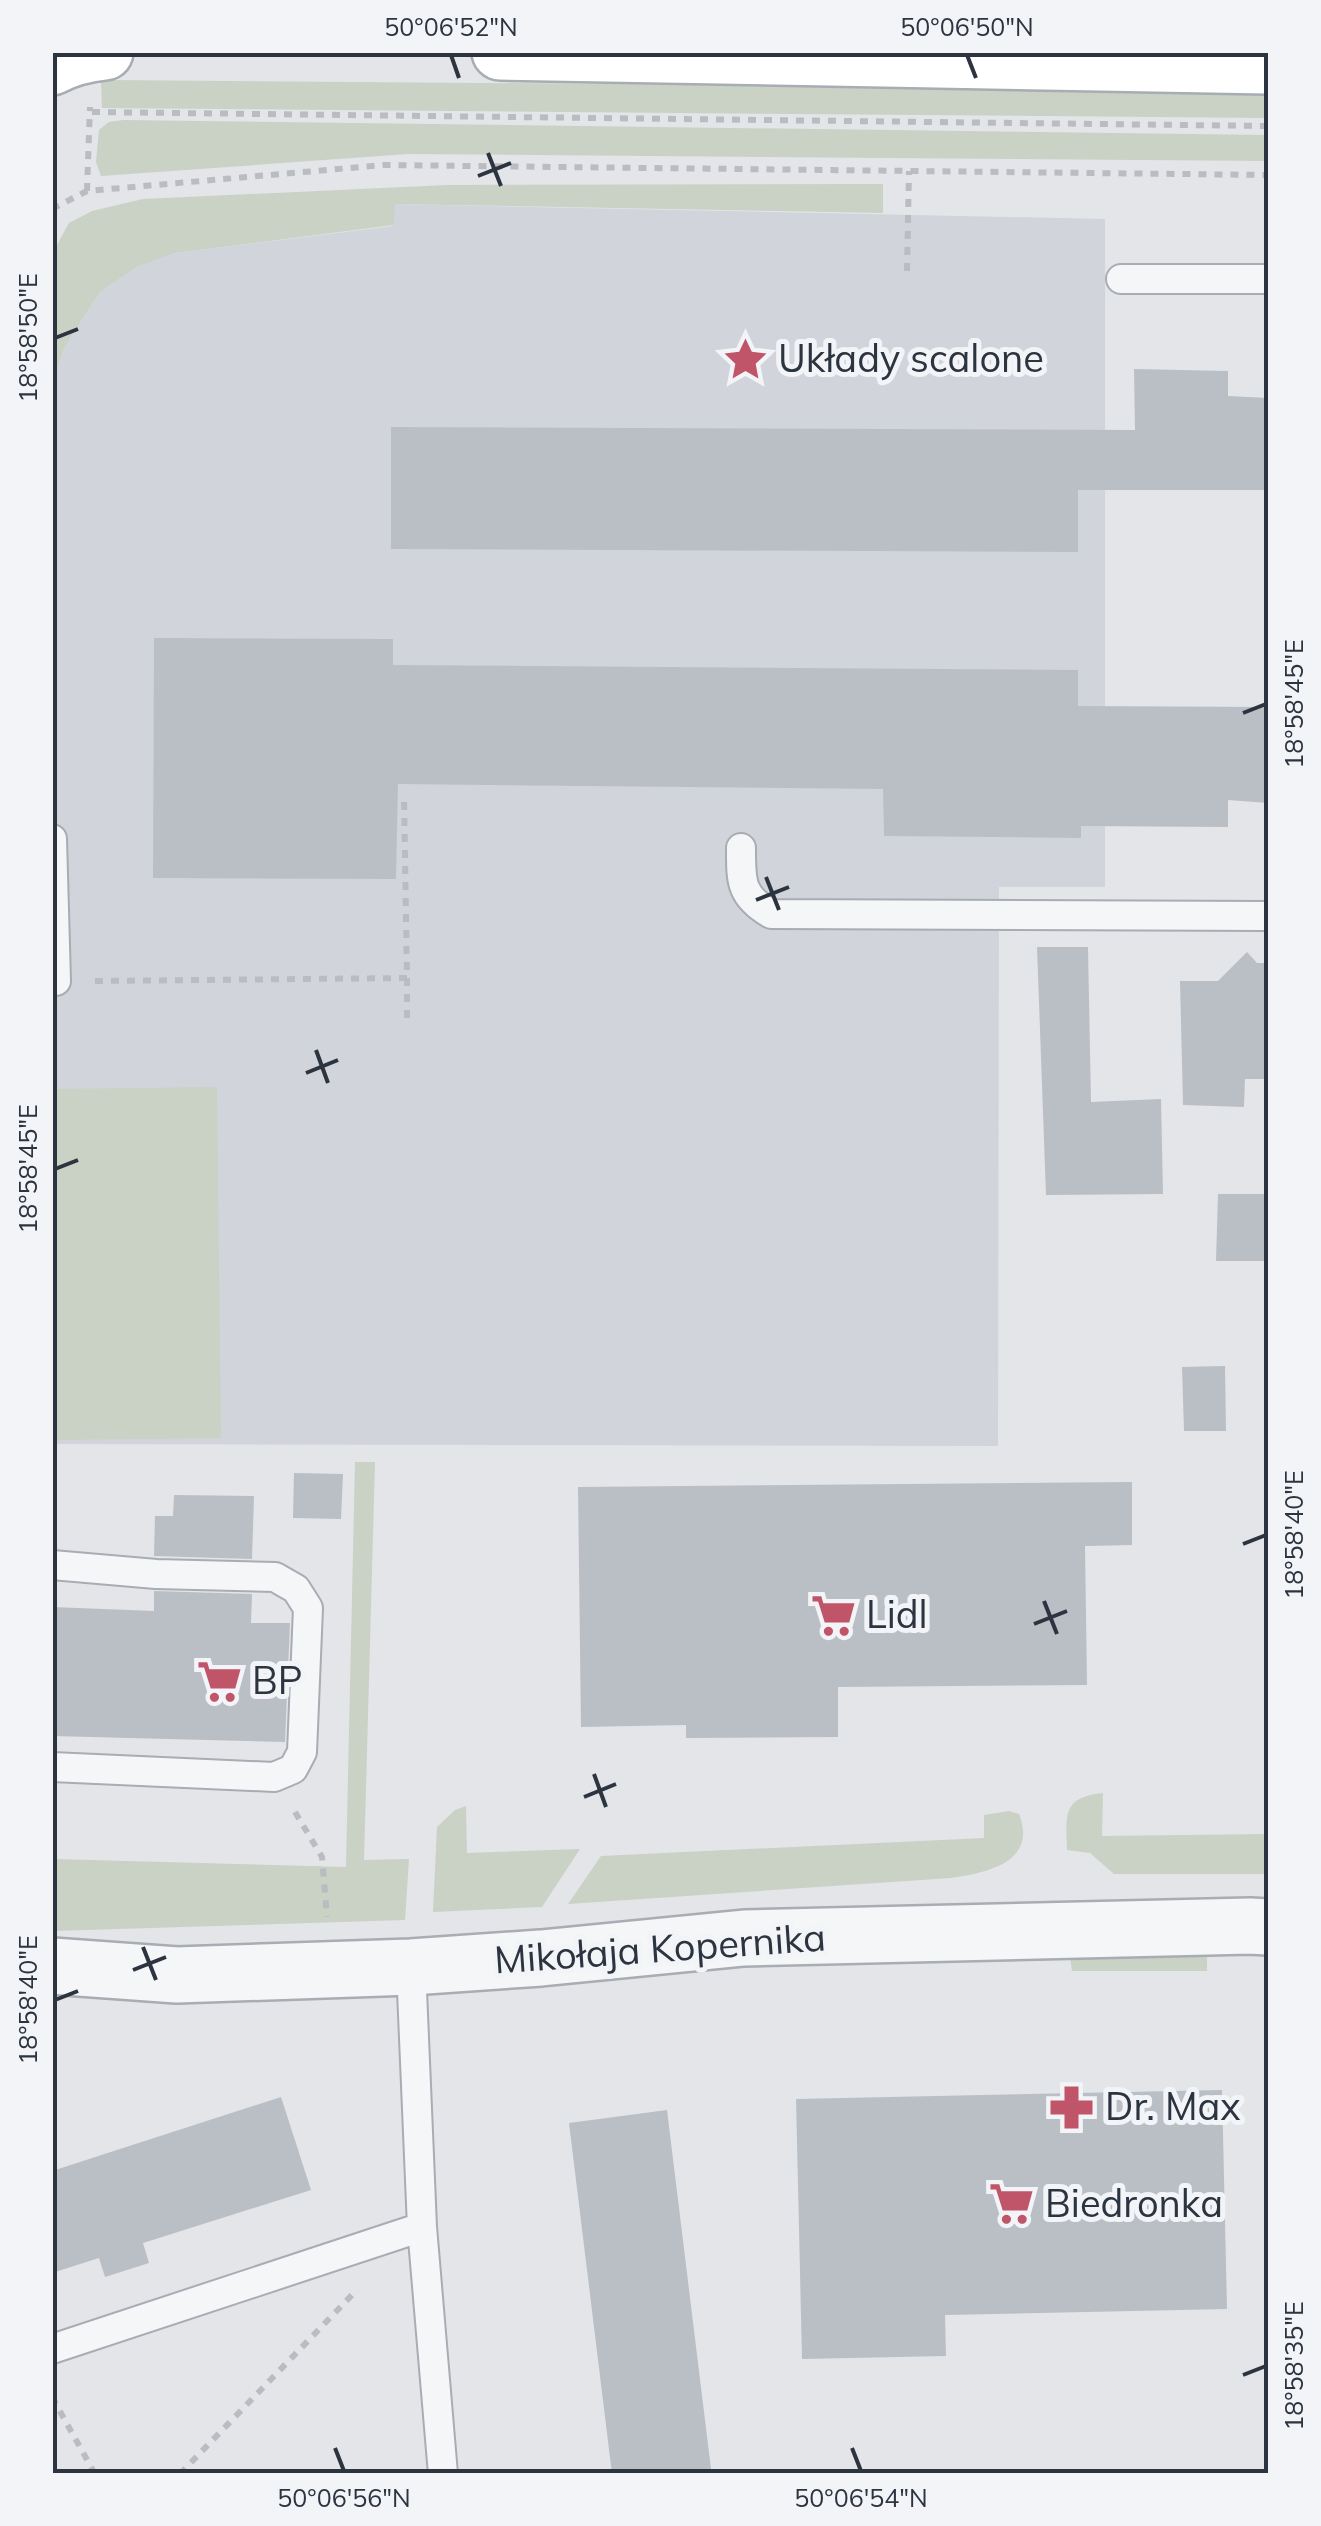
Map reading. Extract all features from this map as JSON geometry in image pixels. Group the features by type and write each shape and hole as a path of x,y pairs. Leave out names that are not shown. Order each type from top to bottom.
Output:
{"main road":[{"path":"64,90 65,60 105,52"},
{"path":"500,52 1268,66"}],"street":[{"name":"Mikołaja Kopernika","path":"52,1966 177,1975 411,1967 744,1938 1268,1927"}],"lane":[{"path":"1121,279 1268,279"},
{"path":"52,839 56,981"},
{"path":"740,848 742,882 754,904 771,914 1268,916"},
{"path":"52,1564 156,1574 275,1577 296,1589 308,1608 302,1752 293,1770 274,1777 52,1768"},
{"path":"411,1967 422,2226 443,2474"},
{"path":"52,2349 422,2226"}],"path":[{"path":"88,191 91,53"},
{"path":"64,90 90,112 1268,126"},
{"path":"52,208 88,191 384,165 1268,175"},
{"path":"907,271 908,171"},
{"path":"404,796 408,1020"},
{"path":"56,981 407,978"},
{"path":"274,1777 322,1856 325,1894"},
{"path":"180,2474 353,2294"},
{"path":"52,2398 95,2474"}],"shaded area":[{"path":"101,82 1268,89 1268,118 102,108"},
{"path":"109,122 1268,135 1268,161 408,154 101,176 96,162 99,130"},
{"path":"883,184 883,213 395,204 394,225 175,253 137,267 100,292 64,348 53,381 53,252 69,223 92,211 143,199 447,185"},
{"path":"394,204 1105,219 1105,887 999,887 998,1446 53,1444 52,381 64,348 100,292 137,267 175,253 393,226"},
{"path":"217,1087 221,1438 53,1440 53,1089"},
{"path":"355,1462 375,1462 364,1860 409,1859 405,1920 53,1931 53,1859 346,1867"},
{"path":"1103,1793 1102,1836 1268,1834 1268,1874 1114,1874 1090,1853 1067,1850 1069,1810 1080,1799"},
{"path":"466,1806 467,1853 580,1849 542,1907 433,1912 437,1827 455,1810"},
{"path":"1009,1811 1019,1814 1023,1830 1015,1854 993,1868 965,1876 568,1904 601,1856 984,1838 984,1815"},
{"path":"1207,1940 1207,1971 1072,1971 1070,1957"}],"building":[{"path":"1134,369 1228,371 1228,396 1268,398 1268,490 1078,490 1078,552 391,549 391,427 1135,430"},
{"path":"154,638 393,639 393,665 1078,670 1078,706 1268,707 1268,803 1228,800 1228,827 1081,826 1081,838 884,836 883,789 398,784 396,879 153,878"},
{"path":"1037,947 1088,947 1091,1102 1161,1099 1163,1194 1046,1195"},
{"path":"1247,952 1257,963 1268,963 1268,1079 1245,1079 1244,1107 1183,1105 1180,981 1218,981"},
{"path":"1218,1194 1268,1194 1268,1261 1216,1261"},
{"path":"1225,1366 1226,1431 1184,1431 1182,1367"},
{"path":"294,1473 343,1474 341,1519 293,1518"},
{"name":"Lidl","path":"1132,1482 1132,1545 1085,1546 1087,1685 838,1687 838,1737 686,1738 686,1725 581,1727 578,1487"},
{"path":"174,1495 254,1496 252,1559 154,1556 155,1516 173,1516"},
{"path":"154,1591 252,1594 251,1623 290,1623 285,1742 52,1736 52,1607 154,1611"},
{"name":"Biedronka","path":"1222,2090 1227,2309 945,2315 946,2356 802,2359 796,2099"},
{"path":"281,2097 311,2190 143,2243 149,2263 105,2277 99,2258 52,2273 52,2171"},
{"path":"667,2110 711,2469 678,2474 612,2474 569,2123"}],"place":[{"name":"Układy scalone","path":"745,359"},
{"name":"Lidl","path":"833,1615"},
{"name":"BP","path":"219,1681"},
{"name":"Dr. Max","path":"1072,2107"},
{"name":"Biedronka","path":"1012,2204"}]}
